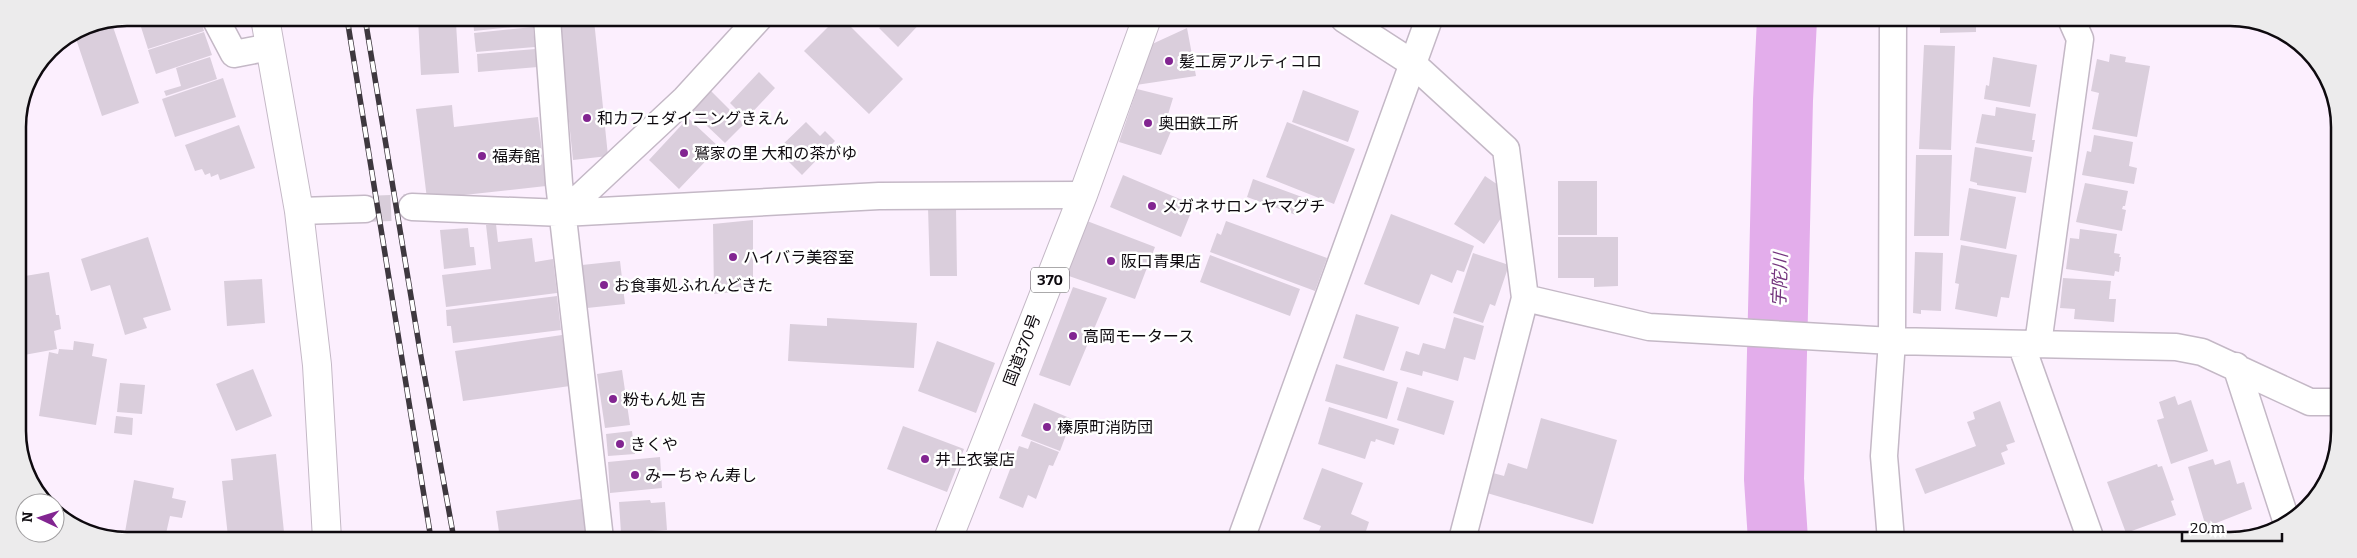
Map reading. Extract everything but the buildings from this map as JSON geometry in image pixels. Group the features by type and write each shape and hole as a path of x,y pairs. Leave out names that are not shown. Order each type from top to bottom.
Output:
{"main road":[{"path":"266,26 299,211 317,365 327,532"},
{"name":"国道370号","path":"951,532 1083,195 1144,26"}],"street":[{"path":"219,26 234,54 270,47"},
{"path":"548,26 559,183 599,532"},
{"path":"563,213 685,99 752,26"},
{"path":"1355,26 1412,63 1506,149 1525,298 1464,532"},
{"path":"1244,532 1426,26"},
{"path":"1890,532 1884,456 1880,340 1893,26"},
{"path":"2074,26 2080,38 2030,344 2089,532"},
{"path":"412,207 563,213 878,196 1083,195"},
{"path":"299,211 365,209"},
{"path":"1525,298 1649,327 1880,340 2176,347 2202,352 2236,366 2310,402 2331,402"},
{"path":"2236,366 2284,515"}],"waterway":[{"name":"宇陀川","path":"1777,532 1774,479 1783,100 1787,26"}],"tunnel":[{"path":"365,209 412,207"}],"railway":[{"path":"348,26 430,532"},
{"path":"366,26 420,351 453,532"}],"place":[{"name":"髪工房アルティコロ","path":"1169,61"},
{"name":"和カフェダイニングきえん","path":"587,118"},
{"name":"奥田鉄工所","path":"1148,123"},
{"name":"鷲家の里 大和の茶がゆ","path":"684,153"},
{"name":"福寿館","path":"482,156"},
{"name":"メガネサロン ヤマグチ","path":"1152,206"},
{"name":"ハイバラ美容室","path":"733,257"},
{"name":"阪口青果店","path":"1111,261"},
{"name":"お食事処ふれんどきた","path":"604,285"},
{"name":"高岡モータース","path":"1073,336"},
{"name":"粉もん処 吉","path":"613,399"},
{"name":"榛原町消防団","path":"1047,427"},
{"name":"きくや","path":"620,444"},
{"name":"井上衣裳店","path":"925,459"},
{"name":"みーちゃん寿し","path":"635,475"}]}
